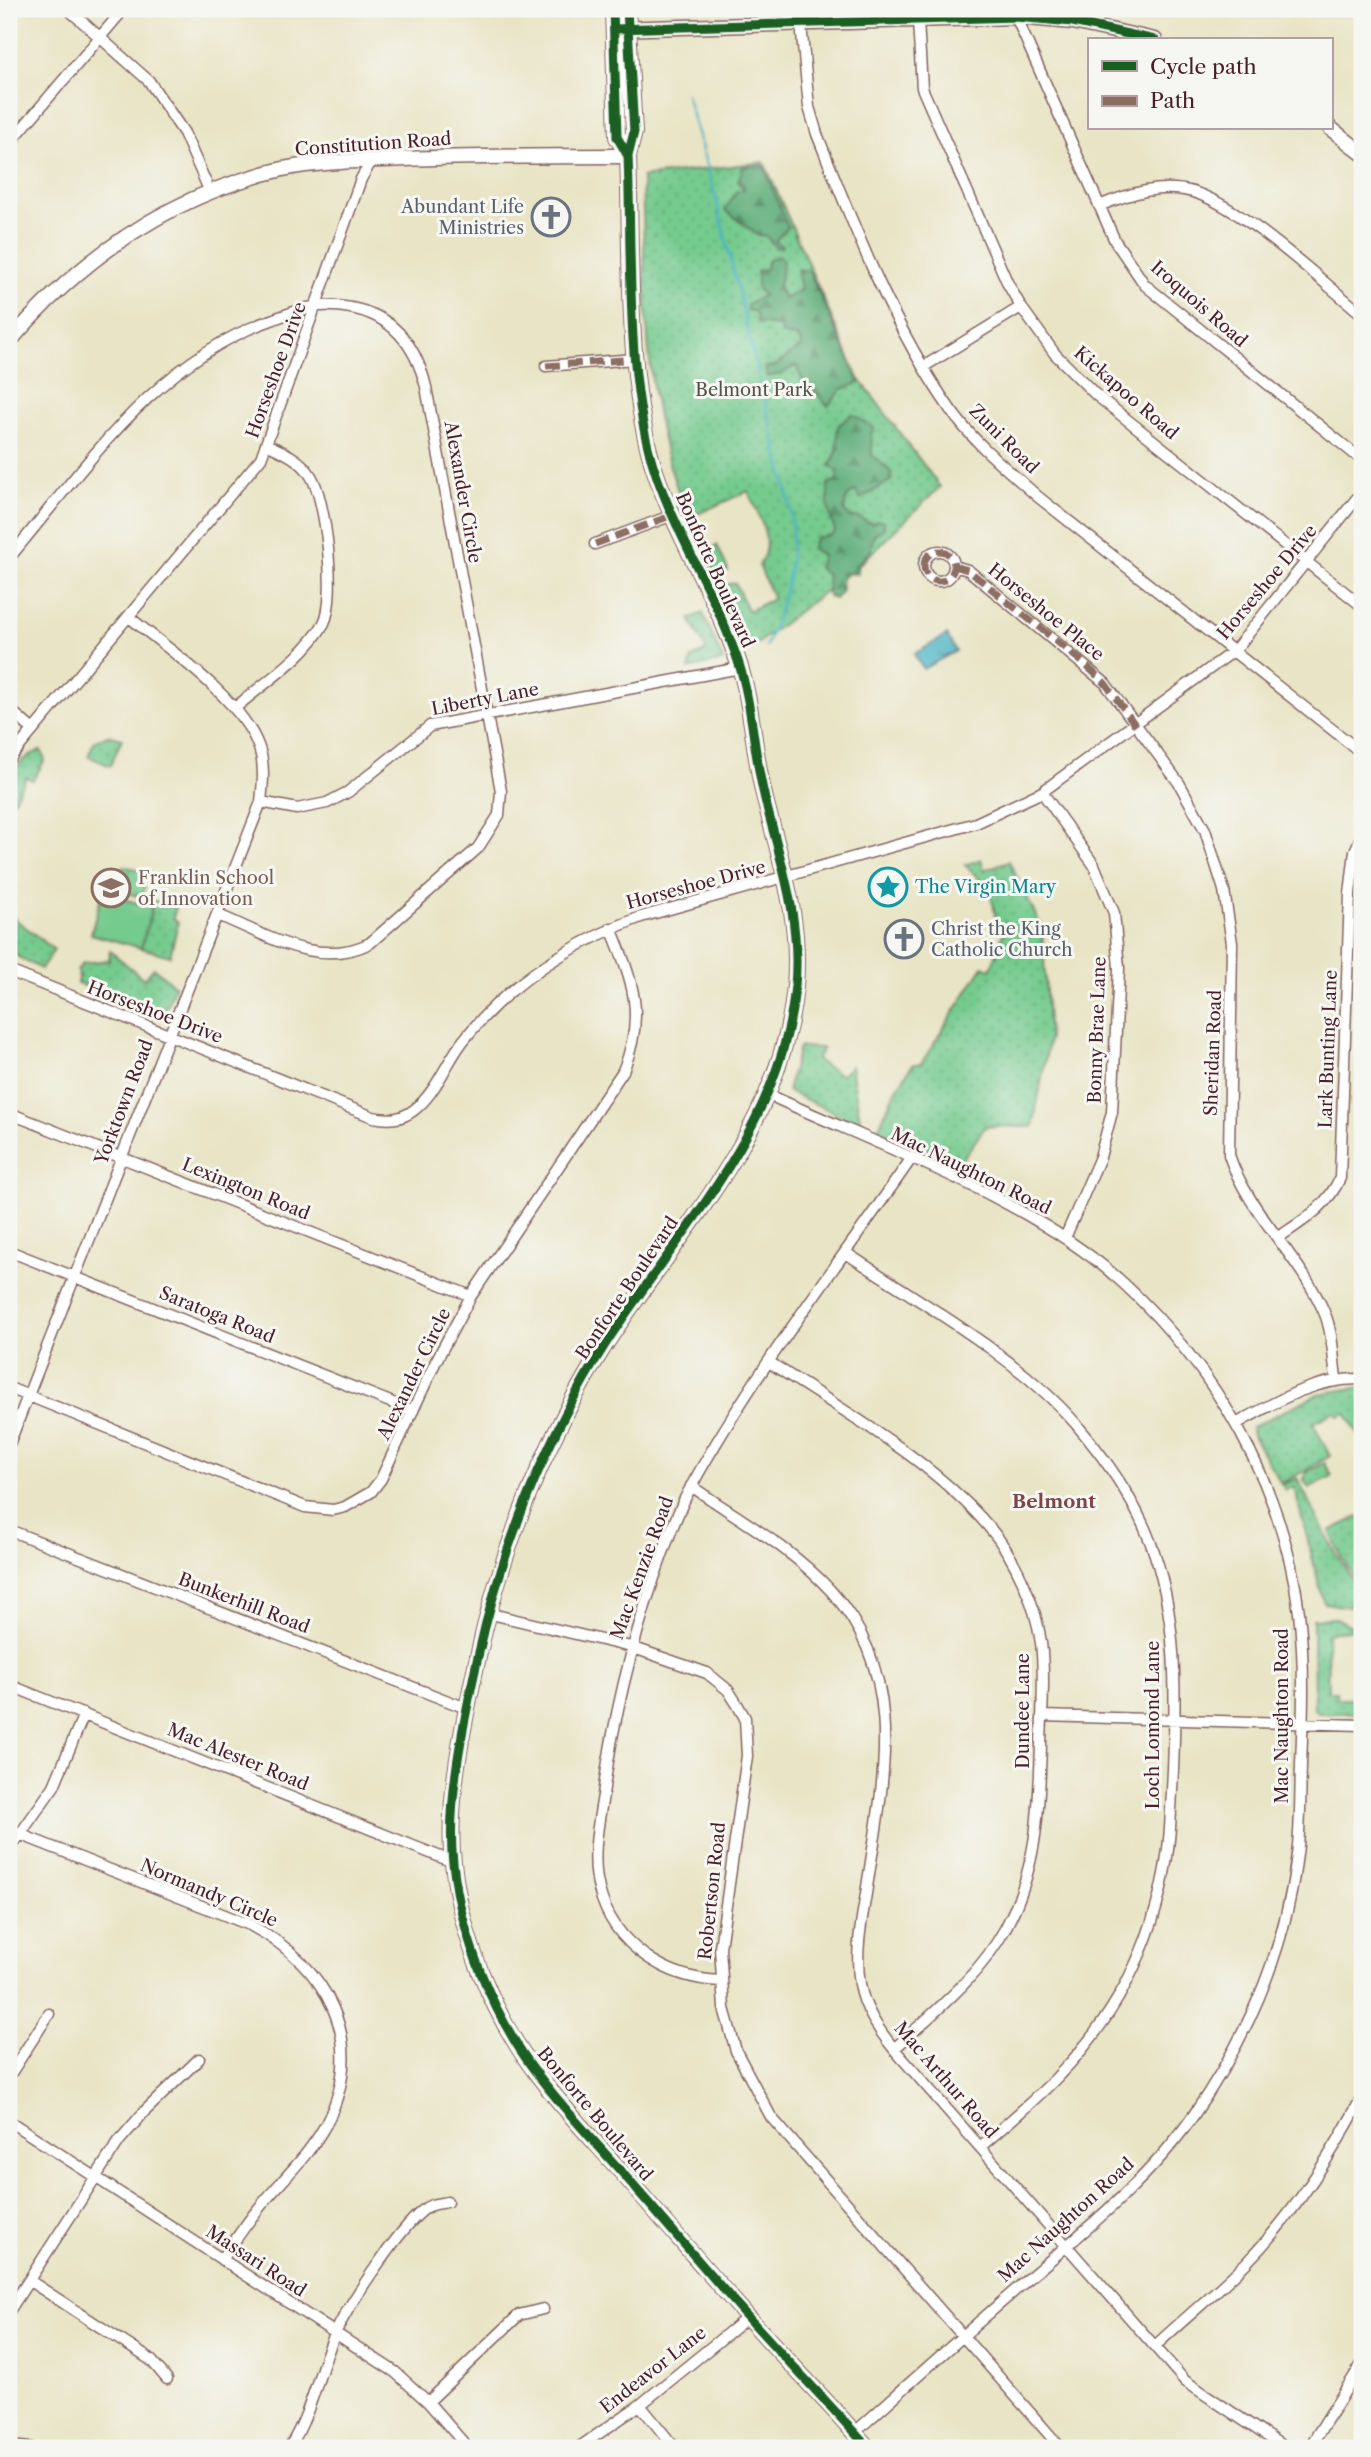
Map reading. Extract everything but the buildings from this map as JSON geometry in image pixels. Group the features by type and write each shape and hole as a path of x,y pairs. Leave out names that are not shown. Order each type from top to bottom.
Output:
{"main road":[{"name":"Bonforte Boulevard","path":"612,9 621,29 634,132 628,156 635,359 644,428 654,470 740,668 764,798 788,878 796,935 795,990 789,1028 769,1095 722,1175 604,1346 534,1480 487,1613 466,1708 454,1810 453,1862 468,1932 482,1973 504,2023 537,2074 748,2317 867,2448"},
{"name":"Bonforte Boulevard","path":"621,29 627,9"}],"street":[{"path":"68,9 143,75 174,114 210,192"},
{"path":"9,144 124,9"},
{"path":"621,29 1016,17 1073,22 1146,38"},
{"name":"Iroquois Road","path":"1016,17 1115,241 1145,285 1362,460"},
{"name":"Kickapoo Road","path":"919,21 922,88 1021,307 1055,354 1096,395 1362,606"},
{"name":"Zuni Road","path":"801,24 809,107 817,134 901,327 951,411 992,456 1037,496 1362,752"},
{"path":"1332,130 1362,153"},
{"name":"Constitution Road","path":"9,342 60,287 106,249 152,220 210,192 284,169 372,160 628,156"},
{"name":"Horseshoe Drive","path":"9,759 252,473 268,444 362,179 372,160"},
{"path":"1099,206 1138,192 1159,189 1192,191 1224,205 1362,314"},
{"name":"Alexander Circle","path":"9,558 159,385 202,353 235,334 319,304 365,310 381,318 406,339 420,363 501,791 499,815 494,828 478,848 370,943 346,953 322,955 218,915"},
{"path":"923,367 1021,307"},
{"path":"546,366 635,359"},
{"path":"235,708 316,635 331,601 331,577 313,478 298,461 268,444"},
{"name":"Horseshoe Drive","path":"9,971 373,1117 393,1120 412,1112 424,1101 476,1025 529,976 559,954 611,928 641,917 788,878 976,823 1042,792 1136,726 1235,650 1362,492"},
{"path":"595,544 673,515"},
{"name":"Horseshoe Place","path":"954,566 968,570 1083,662 1105,683 1136,726"},
{"name":"Yorktown Road","path":"9,1444 261,802 263,780 259,748 235,708 129,617"},
{"name":"Liberty Lane","path":"261,802 297,809 327,803 348,792 424,728 740,668"},
{"path":"9,709 33,730"},
{"name":"Sheridan Road","path":"1136,726 1191,804 1213,851 1224,890 1233,967 1229,1155 1241,1182 1279,1237 1325,1315 1336,1378"},
{"name":"Bonny Brae Lane","path":"1042,792 1094,865 1114,913 1119,968 1112,1112 1100,1157 1065,1238"},
{"name":"Lark Bunting Lane","path":"1279,1237 1320,1209 1332,1195 1340,1178 1350,894 1355,851 1362,835"},
{"name":"Alexander Circle","path":"9,1388 305,1507 333,1510 358,1502 376,1485 388,1466 471,1296 623,1071 632,1049 635,998 629,972 611,928"},
{"name":"Mac Naughton Road","path":"769,1095 1021,1212 1065,1238 1121,1282 1195,1360 1236,1424 1274,1504 1289,1558 1300,1615 1303,1724 1297,1854 1281,1937 1260,1998 1232,2056 1190,2121 1145,2172 1067,2246 854,2432"},
{"name":"Lexington Road","path":"9,1113 471,1296"},
{"name":"Mac Kenzie Road","path":"721,1981 687,1977 666,1969 641,1953 611,1917 600,1893 595,1852 618,1700 631,1647 665,1548 691,1486 769,1362 911,1159"},
{"name":"Saratoga Road","path":"9,1251 413,1411"},
{"name":"Loch Lomond Lane","path":"846,1253 1039,1386 1075,1423 1127,1495 1149,1539 1166,1591 1172,1643 1175,1719 1170,1842 1147,1937 1118,1997 1084,2049 1052,2086 980,2147"},
{"name":"Dundee Lane","path":"769,1362 925,1467 956,1493 990,1529 1010,1558 1024,1587 1041,1641 1042,1716 1038,1836 1024,1889 1005,1929 982,1966 894,2049"},
{"path":"1236,1424 1301,1388 1336,1378 1362,1379"},
{"name":"Mac Arthur Road","path":"691,1486 796,1557 832,1592 862,1638 882,1692 886,1751 858,1960 860,1984 869,2012 894,2049 1185,2381 1203,2396 1285,2448"},
{"name":"Bunkerhill Road","path":"9,1530 466,1708"},
{"name":"Robertson Road","path":"487,1613 631,1647 706,1672 728,1690 745,1718 747,1756 725,1908 721,1981 724,2008 736,2051 771,2117 1061,2448"},
{"name":"Mac Alester Road","path":"9,1685 453,1862"},
{"path":"9,1850 54,1786 84,1714"},
{"path":"1042,1716 1362,1724"},
{"name":"Normandy Circle","path":"9,1830 250,1925 300,1957 323,1987 338,2024 341,2045 342,2062 334,2105 314,2143 250,2218 222,2260"},
{"path":"9,2076 49,2014"},
{"path":"9,2311 134,2123 199,2059"},
{"path":"1155,2346 1247,2262 1290,2212 1339,2141 1362,2097"},
{"name":"Massari Road","path":"9,2121 395,2372 428,2402 468,2448"},
{"path":"289,2448 310,2410 335,2333 398,2237 430,2205 447,2202"},
{"path":"30,2281 151,2360 167,2379"},
{"path":"428,2402 519,2315 543,2309"},
{"name":"Endeavor Lane","path":"578,2448 640,2405 748,2317"},
{"path":"1309,2448 1362,2364"},
{"path":"640,2405 675,2448"},
{"path":"9,2446 31,2448"}],"green space":[{"name":"Belmont Park","path":"764,162 856,374 940,487 859,565 749,650 721,586 735,583 748,611 773,599 759,565 766,546 764,528 748,491 689,518 673,477 654,394 649,351 642,177"},
{"path":"763,165 788,227 775,241 782,246 776,248 766,236 758,235 725,210 737,191 744,189 738,182 743,167"},
{"path":"779,256 783,260 779,288 784,299 801,290 797,269 809,271 860,383 842,389 828,406 815,392 805,387 796,365 782,374 767,377 765,367 775,366 802,346 798,338 782,334 779,326 757,323 756,312 747,310 747,305 764,295 757,289 757,271 766,269 768,260"},
{"path":"852,414 874,428 871,434 872,455 890,471 892,480 860,499 856,491 847,499 844,511 850,518 858,517 872,524 878,520 884,522 884,529 874,534 870,551 857,564 858,574 841,573 842,591 835,599 828,596 827,575 818,568 822,555 812,549 815,538 831,535 835,531 828,508 828,484 837,480 838,471 830,466 837,451 838,426"},
{"path":"717,545 728,570 716,576 706,553"},
{"path":"703,613 723,661 689,669 692,658 707,651 690,619"},
{"path":"107,735 122,739 110,766 88,756 94,742"},
{"path":"41,750 45,760 33,780 26,777 9,808 14,773 23,760"},
{"path":"981,859 984,870 1009,861 1042,928 1049,1039 1033,1127 986,1126 960,1162 878,1129 894,1094 913,1064 921,1064 983,966 991,969 1005,927 996,925 994,906 988,891 965,865"},
{"path":"124,866 150,873 141,897 97,885 110,880"},
{"path":"102,893 152,907 141,948 91,934"},
{"path":"154,901 176,907 173,918 178,923 170,956 141,948"},
{"path":"9,914 54,950 41,969 9,952"},
{"path":"110,951 144,979 154,968 175,986 163,1017 77,983 77,970 83,963 109,960"},
{"path":"799,1047 823,1048 816,1060 841,1075 851,1066 861,1125 787,1091"},
{"path":"1362,1387 1362,1441 1346,1413 1338,1416 1335,1411 1313,1423 1330,1456 1281,1484 1251,1432 1252,1427 1318,1394"},
{"path":"1325,1463 1332,1476 1309,1488 1304,1480 1306,1472"},
{"path":"1297,1478 1337,1556 1359,1588 1349,1607 1324,1603 1294,1487 1285,1490 1282,1485"},
{"path":"1358,1517 1362,1525 1361,1585 1341,1557 1330,1531"},
{"path":"1336,1618 1357,1629 1327,1633 1328,1691 1337,1691 1337,1699 1362,1699 1362,1713 1318,1713 1314,1709 1313,1619"}],"water":[{"path":"947,635 956,651 923,669 914,654"}],"waterway":[{"path":"686,94 715,195 790,504 792,541 788,577 766,646"}],"marked path":[{"path":"546,366 635,359"},
{"path":"595,544 673,515"},
{"path":"939,551 950,555 954,566 950,577 939,581 928,577 924,566 928,555 939,551"},
{"path":"954,566 968,570 1082,662 1105,683 1136,726"}],"cycle path":[{"path":"613,9 617,137 628,156"},
{"path":"627,9 634,132 628,156 630,275 639,400 656,474 719,613 743,678 761,782 792,914 795,986 786,1037 771,1085 749,1131 695,1218 606,1343 584,1380 545,1457 512,1537 487,1619 457,1762 451,1840 453,1863 463,1919 482,1975 493,2002 538,2075 733,2301 868,2448"},
{"path":"615,29 1016,17 1073,22 1146,38"}],"place":[{"name":"Abundant Life Ministries","path":"551,217"},
{"name":"The Virgin Mary","path":"888,887"},
{"name":"Franklin School of Innovation","path":"111,888"},
{"name":"Christ the King Catholic Church","path":"904,939"}],"district":[{"name":"Belmont","path":"1054,1501"}]}
